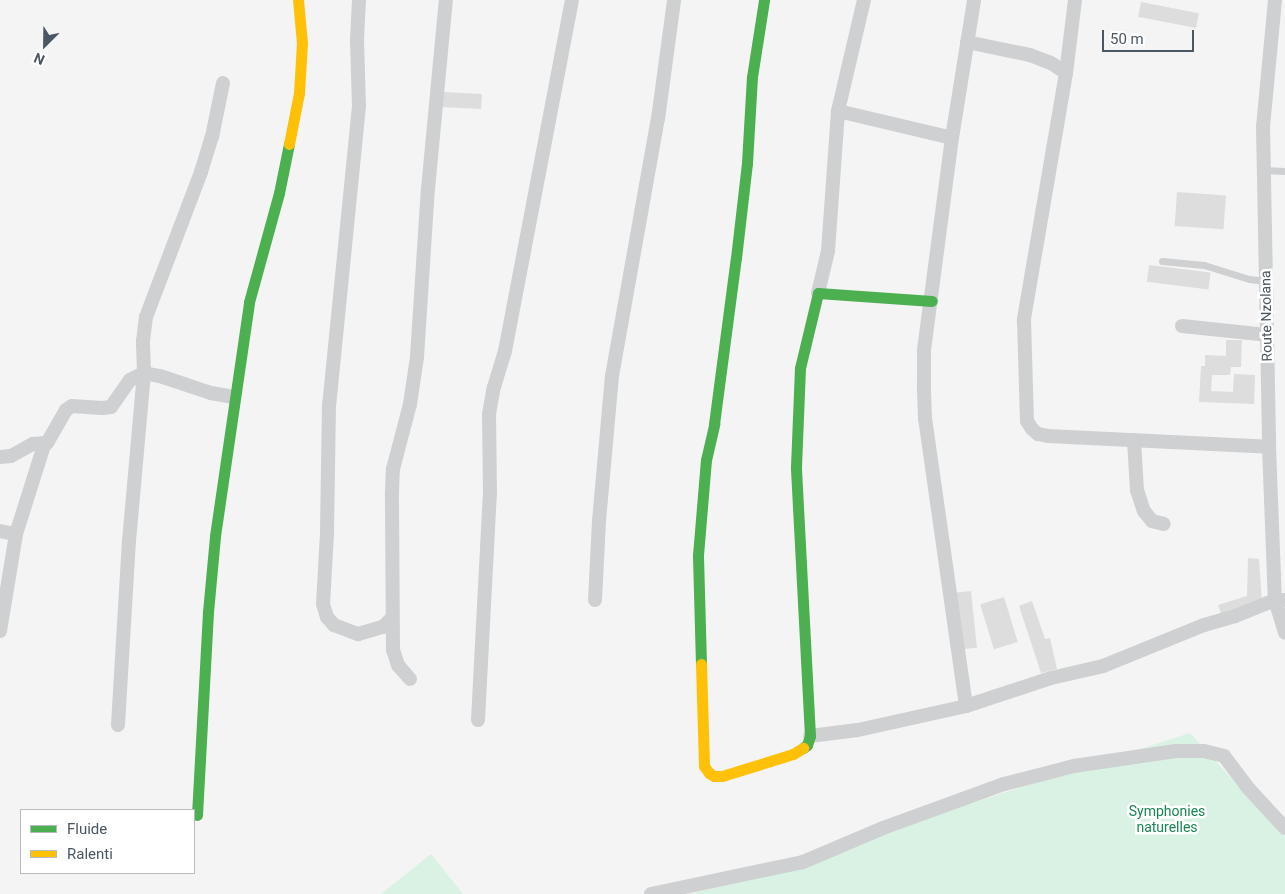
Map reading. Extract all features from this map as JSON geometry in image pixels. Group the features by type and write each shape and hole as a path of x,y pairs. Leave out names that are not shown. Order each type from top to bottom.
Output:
{"street":[{"path":"197,815 208,612 215,536 249,302 280,193 300,93 302,43 298,0"},
{"path":"359,0 357,40 359,106 329,404 327,533 323,604 327,617 334,625 358,634 383,627 392,618"},
{"path":"410,679 398,665 393,650 393,469 410,404 417,357 428,189 446,0"},
{"path":"478,720 490,494 489,414 494,387 505,350 572,0"},
{"path":"595,600 599,521 612,376 658,119 674,0"},
{"path":"764,0 752,77 747,163 736,258 714,424 706,460 698,555 704,766 709,774 722,776 801,750 807,745 810,736 796,458 800,368 828,251 838,111 864,0"},
{"path":"966,706 925,418 924,350 932,301 952,138 974,0"},
{"path":"1075,0 1066,73 1024,320 1027,421 1032,430 1038,434 1048,436 1269,447"},
{"name":"Route Nzolana","path":"1275,0 1263,126 1269,447 1280,600 1285,632"},
{"path":"967,42 1030,55 1051,63 1066,73"},
{"path":"118,725 129,541 144,373 143,341 146,317 201,172 212,137 224,82"},
{"path":"838,111 952,138"},
{"path":"818,293 932,301"},
{"path":"1182,326 1267,335"},
{"path":"0,631 16,534 44,445 50,439 66,410 72,406 102,408 111,406 124,385 144,373 160,376 211,393 234,397"},
{"path":"1134,440 1137,490 1144,511 1152,521 1164,524"},
{"path":"0,457 11,456 33,444 44,445"},
{"path":"0,532 16,534"},
{"path":"810,736 858,730 966,706 1051,678 1103,666 1204,624 1235,616 1280,600"},
{"path":"651,894 803,862 891,825 1004,784 1074,766 1167,752 1204,751 1224,756 1249,789 1285,828"}],"lane":[{"path":"1264,170 1285,171"},
{"path":"1162,261 1204,265 1249,279 1266,281"}],"green space":[{"name":"Symphonies naturelles","path":"1190,733 1285,837 1285,894 689,894"},
{"path":"431,854 463,894 381,894"}],"building":[{"path":"1141,2 1199,13 1196,28 1138,17"},
{"path":"443,92 482,94 481,109 442,107"},
{"path":"1177,192 1226,195 1224,229 1175,226"},
{"path":"1149,265 1211,273 1208,289 1147,282"},
{"path":"1226,340 1242,340 1241,367 1231,367 1230,375 1212,375 1211,391 1233,392 1234,374 1255,375 1254,404 1199,402 1201,366 1205,366 1205,355 1226,356"},
{"path":"1248,558 1259,559 1262,603 1221,614 1218,605 1247,596"},
{"path":"971,591 977,648 960,649 954,593"},
{"path":"1004,597 1018,642 994,649 980,604"},
{"path":"1032,601 1045,639 1050,638 1057,669 1041,673 1019,606"}],"traffic: fast":[{"path":"701,664 698,555 706,460 714,424 736,258 747,163 752,77 764,0"},
{"path":"197,815 208,612 215,536 249,302 279,193 289,144"},
{"path":"803,748 807,745 810,736 796,467 800,368 818,293 932,301"}],"traffic: slow":[{"path":"289,144 299,93 302,43 298,0"},
{"path":"701,664 704,766 709,773 714,776 722,776 793,754 803,748"}]}
